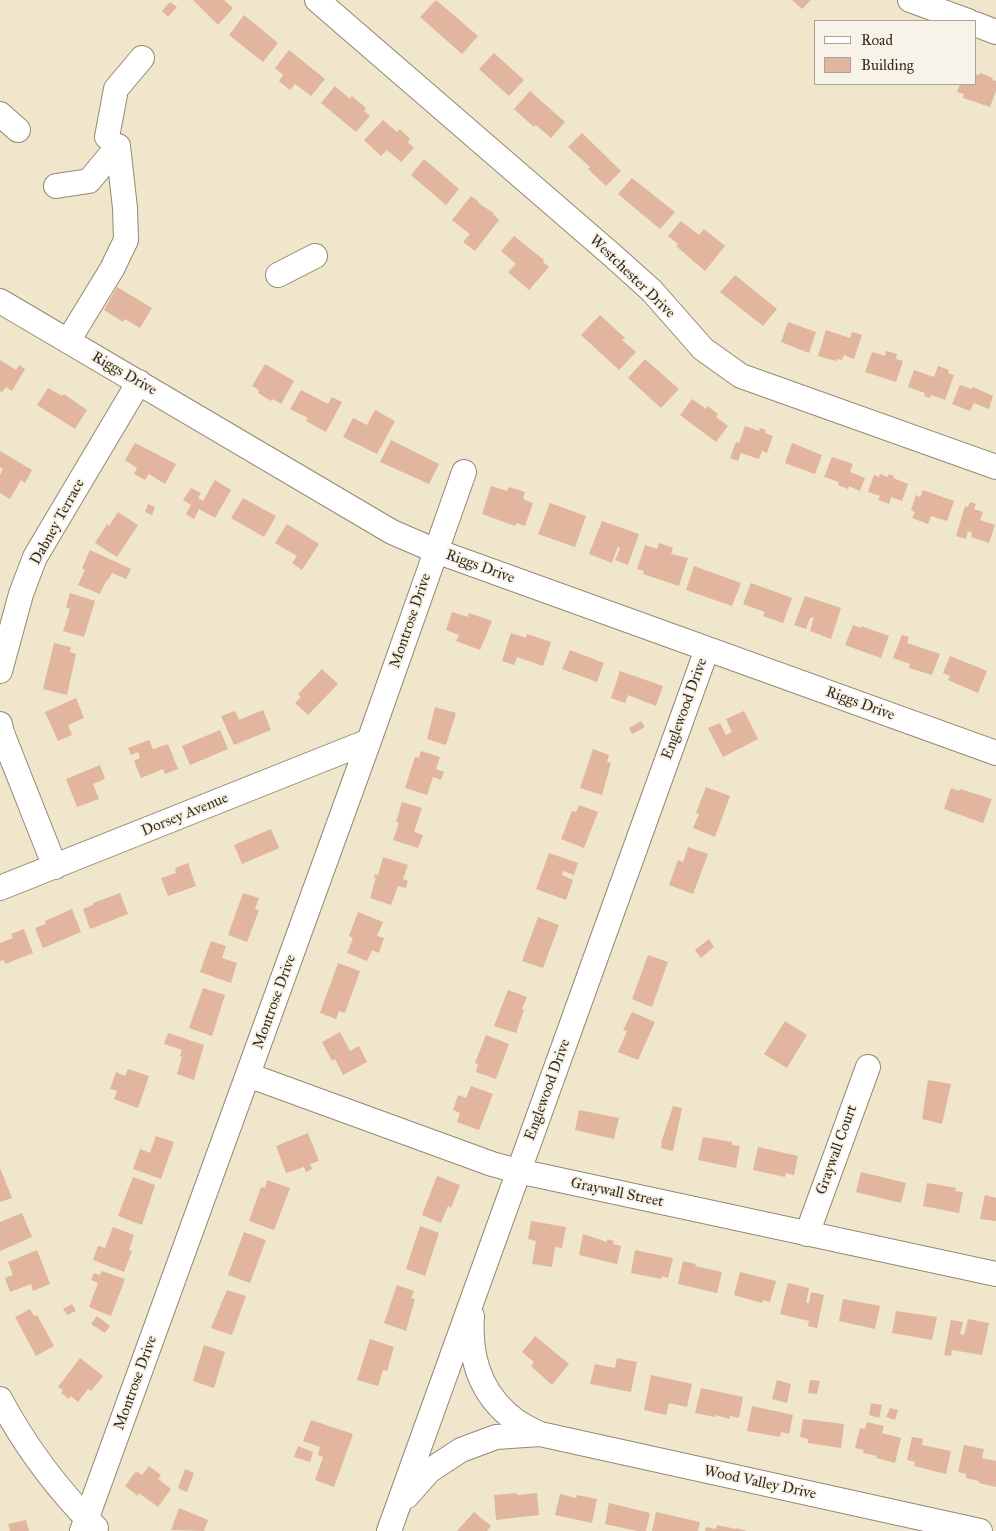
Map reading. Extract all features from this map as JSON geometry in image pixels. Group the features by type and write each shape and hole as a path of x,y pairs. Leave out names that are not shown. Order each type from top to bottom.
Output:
{"street":[{"name":"Westchester Drive","path":"318,0 612,255 652,292 702,350 741,376 996,467"},
{"path":"910,0 965,20"},
{"path":"976,24 996,32"},
{"path":"107,138 116,89 142,58"},
{"path":"0,114 18,130"},
{"path":"56,186 90,180 118,146 125,208 126,240 112,269 68,341"},
{"path":"278,275 315,256"},
{"name":"Riggs Drive","path":"0,301 392,532 436,551 996,753"},
{"name":"Dabney Terrace","path":"0,671 21,594 35,557 138,382"},
{"name":"Montrose Drive","path":"89,1527 248,1075 464,472"},
{"name":"Englewood Drive","path":"389,1531 707,649"},
{"path":"0,724 55,867"},
{"name":"Dorsey Avenue","path":"0,888 369,741"},
{"name":"Graywall Court","path":"807,1234 868,1067"},
{"name":"Graywall Street","path":"248,1075 492,1164 518,1171 996,1274"},
{"name":"Wood Valley Drive","path":"490,1249 472,1316 471,1339 474,1361 482,1382 496,1403 516,1420 540,1434"},
{"path":"0,1399 11,1419 51,1478 89,1527"},
{"name":"Wood Valley Drive","path":"399,1505 429,1470 461,1450 496,1437 540,1434 980,1531"}],"building":[{"path":"193,0 224,0 233,8 218,25"},
{"path":"436,0 478,36 462,54 420,17"},
{"path":"792,0 811,0 802,9"},
{"path":"170,2 177,7 168,17 162,11"},
{"path":"244,15 278,43 263,62 229,35"},
{"path":"289,50 325,79 311,96 295,84 290,90 279,81 283,75 275,68"},
{"path":"494,53 524,80 509,96 479,69"},
{"path":"980,73 996,81 996,91 990,107 963,98 964,94 957,92 960,85 976,85 976,74 979,75"},
{"path":"335,86 350,99 352,96 366,108 364,111 370,116 356,132 321,103"},
{"path":"530,91 565,122 551,138 536,125 534,127 514,109"},
{"path":"383,120 397,132 400,129 410,139 408,142 414,148 401,162 387,150 381,156 364,140"},
{"path":"582,133 621,171 606,186 588,169 590,167 568,147"},
{"path":"424,159 459,189 446,205 411,175"},
{"path":"632,178 675,212 660,229 618,194"},
{"path":"471,196 494,213 499,220 475,251 463,242 470,234 452,220"},
{"path":"681,221 699,235 704,229 725,246 705,271 676,246 678,244 668,236"},
{"path":"514,236 544,260 543,262 549,267 529,290 508,272 516,264 501,251"},
{"path":"735,275 777,309 763,326 720,292"},
{"path":"117,287 152,308 140,328 125,319 123,322 104,310"},
{"path":"600,315 625,338 622,340 636,352 619,370 581,335"},
{"path":"788,322 816,332 809,353 781,342"},
{"path":"826,330 850,338 852,332 862,335 854,359 844,355 842,360 837,359 836,361 818,356"},
{"path":"886,351 897,354 896,359 903,361 896,382 865,372 872,352 885,356"},
{"path":"645,359 679,389 661,408 628,378"},
{"path":"0,360 16,370 19,365 25,369 12,391 6,387 2,392 0,391"},
{"path":"265,364 294,381 281,404 273,399 271,401 258,393 259,390 252,386"},
{"path":"938,366 949,370 948,373 954,375 945,400 931,395 930,398 924,396 925,393 908,387 914,370 934,377"},
{"path":"960,385 972,389 973,387 993,396 989,409 974,403 970,411 952,404"},
{"path":"48,388 62,396 64,394 87,410 75,429 37,405"},
{"path":"301,390 328,404 332,397 342,402 326,432 306,421 308,418 290,409"},
{"path":"692,399 706,409 708,406 718,414 716,417 728,426 716,442 680,415"},
{"path":"375,410 395,421 377,454 343,437 353,418 367,425"},
{"path":"745,426 759,431 760,428 766,430 765,433 773,436 767,453 762,451 759,459 741,453 738,461 730,458 736,442 739,443"},
{"path":"391,440 439,464 429,484 380,462"},
{"path":"135,443 176,464 165,484 149,474 145,480 134,474 137,468 125,460"},
{"path":"792,443 822,455 815,474 785,463"},
{"path":"0,451 32,470 25,483 21,480 10,499 0,493 0,475 3,469 0,467"},
{"path":"832,457 853,464 850,472 865,478 860,491 849,486 848,489 838,485 839,482 824,477"},
{"path":"880,474 888,477 889,474 894,476 893,478 908,484 902,501 891,497 889,504 878,500 880,496 868,492 874,475 879,477"},
{"path":"215,480 231,490 215,518 199,509 194,519 186,514 191,505 183,500 191,488 201,493 198,498 203,501"},
{"path":"491,486 507,491 509,487 525,492 523,499 533,503 525,526 517,523 515,526 482,514"},
{"path":"923,490 954,501 947,521 931,516 928,524 912,518 915,512 911,510 916,495 920,497"},
{"path":"243,498 276,516 264,537 231,518"},
{"path":"970,502 976,504 974,509 983,512 980,520 995,525 989,543 971,537 972,533 968,531 966,539 956,536 965,506 968,507"},
{"path":"550,503 586,516 575,547 538,534"},
{"path":"148,504 155,507 152,515 145,512"},
{"path":"118,512 138,525 117,557 95,543 107,524 109,526"},
{"path":"602,521 639,534 628,565 615,560 620,549 618,546 612,563 589,554"},
{"path":"287,524 319,544 302,570 292,563 297,556 275,543"},
{"path":"659,543 673,548 671,554 688,558 679,586 643,574 644,571 637,569 645,545 657,549"},
{"path":"90,550 131,569 126,579 112,573 100,594 78,585 85,570 82,568"},
{"path":"694,566 741,583 732,606 686,590"},
{"path":"751,583 792,598 783,623 763,616 765,612 743,604"},
{"path":"70,593 95,601 84,637 63,631 70,609 66,607"},
{"path":"805,596 841,608 831,639 810,631 814,617 810,618 806,629 794,625"},
{"path":"452,612 468,617 469,613 492,621 480,650 456,641 459,635 446,630"},
{"path":"853,625 889,636 881,658 845,645"},
{"path":"511,633 526,638 527,634 551,642 543,666 517,657 514,665 502,661"},
{"path":"902,635 909,637 907,643 940,654 932,675 909,668 910,664 893,658"},
{"path":"54,643 71,647 70,652 76,654 67,695 43,689"},
{"path":"570,650 604,663 597,682 562,669"},
{"path":"950,656 987,671 978,693 948,680 950,676 943,673"},
{"path":"322,669 338,684 308,715 295,703 301,697 298,694"},
{"path":"620,671 663,686 656,706 628,695 625,703 611,698"},
{"path":"76,698 84,718 68,725 72,735 58,741 45,712"},
{"path":"435,707 456,713 446,745 427,739"},
{"path":"263,710 271,730 234,745 221,716 235,711 239,720"},
{"path":"744,711 758,739 723,757 708,728 720,723 726,735 732,732 726,719"},
{"path":"641,721 645,727 632,734 629,728"},
{"path":"220,730 228,749 190,765 182,746"},
{"path":"149,740 153,749 168,744 178,769 165,774 163,769 141,778 134,761 140,758 138,752 131,755 128,748"},
{"path":"593,749 609,755 607,762 611,763 602,795 580,788"},
{"path":"421,751 440,757 436,769 444,772 441,780 433,777 427,795 405,788 415,757 419,758"},
{"path":"100,765 105,779 93,784 99,799 77,807 66,779"},
{"path":"706,787 730,796 715,837 693,828 699,814 696,813"},
{"path":"951,788 992,799 983,823 944,809"},
{"path":"402,802 422,808 414,832 423,835 418,848 393,840 399,823 396,822"},
{"path":"579,805 598,812 584,848 561,839 572,811 576,812"},
{"path":"271,829 279,848 242,864 234,845"},
{"path":"688,847 708,854 693,894 669,885 678,860 683,862"},
{"path":"549,853 578,863 574,875 563,871 562,875 573,880 566,900 536,889"},
{"path":"383,857 408,865 403,879 408,881 406,888 398,886 391,905 370,898 376,878 374,878 375,874 378,875"},
{"path":"188,863 196,886 168,896 161,878 176,873 175,868"},
{"path":"120,893 128,914 90,929 83,909 93,905 93,903"},
{"path":"243,893 259,898 255,909 259,910 247,942 228,935"},
{"path":"72,909 81,932 43,948 35,928 46,924 45,921"},
{"path":"358,912 383,922 377,936 384,938 379,953 372,950 367,961 347,953 353,938 349,936"},
{"path":"538,917 559,925 543,968 522,961"},
{"path":"24,929 33,953 5,964 4,960 0,961 0,943 13,938 11,934"},
{"path":"709,939 714,947 701,958 695,950"},
{"path":"211,941 226,946 222,958 237,963 231,983 200,972"},
{"path":"648,955 668,962 652,1007 632,999"},
{"path":"338,963 360,971 345,1013 339,1011 336,1019 320,1013"},
{"path":"203,988 225,995 212,1036 189,1028"},
{"path":"508,990 527,997 516,1033 494,1026"},
{"path":"632,1012 655,1022 638,1060 618,1052 627,1031 623,1030"},
{"path":"785,1021 807,1035 787,1068 764,1054"},
{"path":"340,1032 350,1051 359,1046 367,1062 343,1075 335,1059 332,1061 322,1042"},
{"path":"168,1033 204,1045 194,1080 177,1074 182,1050 164,1044"},
{"path":"486,1035 509,1044 496,1079 476,1072 478,1064 475,1063"},
{"path":"128,1069 149,1076 138,1108 114,1099 117,1091 110,1089 116,1072 125,1076"},
{"path":"928,1080 951,1084 942,1124 922,1119"},
{"path":"471,1086 493,1094 479,1130 457,1122 460,1113 453,1110 458,1095 466,1098"},
{"path":"673,1106 682,1108 673,1151 661,1148 661,1143"},
{"path":"579,1110 619,1118 614,1139 575,1130"},
{"path":"308,1133 319,1161 310,1164 312,1169 306,1172 304,1167 286,1173 276,1146"},
{"path":"156,1136 174,1142 161,1179 133,1169 140,1149 150,1153"},
{"path":"703,1137 732,1142 732,1145 740,1146 736,1168 698,1160"},
{"path":"758,1147 798,1156 794,1175 786,1173 785,1177 753,1170"},
{"path":"0,1168 12,1198 0,1202"},
{"path":"861,1172 906,1183 901,1203 856,1192"},
{"path":"437,1176 460,1185 451,1208 448,1206 441,1223 422,1215"},
{"path":"133,1177 155,1185 142,1225 118,1216"},
{"path":"267,1180 290,1188 274,1230 249,1221 261,1187 265,1188"},
{"path":"927,1183 956,1188 955,1191 963,1192 959,1213 923,1206"},
{"path":"985,1195 996,1198 996,1221 980,1219"},
{"path":"22,1213 32,1237 0,1251 0,1222"},
{"path":"531,1221 566,1227 562,1248 555,1247 552,1267 532,1264 536,1241 528,1239"},
{"path":"420,1226 439,1233 425,1276 406,1269"},
{"path":"113,1227 134,1235 129,1250 132,1251 124,1272 93,1260 98,1246 105,1248"},
{"path":"244,1232 266,1240 250,1283 228,1275"},
{"path":"583,1234 607,1242 607,1239 614,1241 613,1244 621,1246 617,1264 579,1255"},
{"path":"37,1250 50,1284 33,1291 31,1284 10,1292 5,1278 13,1275 8,1262"},
{"path":"635,1250 673,1258 668,1278 662,1276 661,1279 631,1273"},
{"path":"683,1261 696,1264 695,1266 722,1272 717,1293 678,1284"},
{"path":"102,1271 125,1279 111,1316 89,1307 98,1283 91,1280 94,1273 100,1275"},
{"path":"740,1272 776,1281 770,1302 763,1300 762,1303 734,1295"},
{"path":"788,1283 809,1288 806,1303 809,1303 811,1292 824,1295 817,1328 808,1326 809,1321 780,1314"},
{"path":"397,1285 414,1291 411,1298 415,1299 406,1331 384,1323"},
{"path":"227,1290 246,1296 232,1335 211,1328"},
{"path":"843,1299 880,1306 875,1329 839,1321"},
{"path":"72,1304 76,1311 67,1315 63,1309"},
{"path":"30,1309 34,1316 37,1315 54,1346 36,1356 15,1317"},
{"path":"896,1311 937,1317 932,1340 892,1333"},
{"path":"97,1316 110,1326 105,1333 91,1324"},
{"path":"968,1319 989,1323 982,1355 952,1350 951,1356 944,1355 951,1320 963,1322 960,1334 964,1335"},
{"path":"535,1336 569,1364 552,1385 531,1366 534,1362 522,1352"},
{"path":"370,1339 394,1347 387,1371 383,1370 378,1386 357,1380"},
{"path":"204,1345 225,1352 214,1388 193,1381"},
{"path":"80,1358 103,1376 91,1391 88,1389 78,1402 71,1396 69,1399 61,1393 63,1390 58,1387"},
{"path":"617,1358 637,1362 631,1392 590,1384 595,1364 615,1368"},
{"path":"651,1375 692,1384 687,1407 669,1403 666,1415 644,1410"},
{"path":"777,1380 791,1384 787,1403 772,1399"},
{"path":"810,1380 820,1381 817,1394 808,1393"},
{"path":"701,1388 743,1397 739,1418 730,1416 730,1419 695,1413"},
{"path":"871,1403 882,1405 879,1418 869,1415"},
{"path":"752,1406 793,1415 789,1434 781,1432 780,1437 747,1431"},
{"path":"890,1408 898,1410 895,1420 886,1417"},
{"path":"803,1419 844,1424 841,1448 808,1443 808,1439 800,1437"},
{"path":"311,1420 353,1434 334,1487 315,1480 323,1457 318,1455 320,1447 303,1441"},
{"path":"867,1422 884,1426 882,1433 901,1438 895,1463 876,1458 877,1456 863,1453 864,1450 855,1448 860,1428 865,1429"},
{"path":"912,1437 923,1439 922,1445 951,1451 946,1474 914,1466 915,1462 907,1460"},
{"path":"964,1445 984,1449 982,1458 996,1461 996,1487 966,1478 966,1474 958,1472"},
{"path":"298,1446 313,1452 310,1462 294,1457"},
{"path":"149,1466 161,1475 158,1479 171,1489 158,1507 139,1493 138,1496 125,1486 136,1471 142,1475"},
{"path":"185,1469 194,1473 187,1492 178,1488"},
{"path":"517,1493 517,1495 537,1493 539,1515 496,1520 494,1495"},
{"path":"560,1494 576,1498 577,1495 597,1499 592,1523 555,1515"},
{"path":"609,1503 650,1513 646,1531 637,1531 605,1524"},
{"path":"179,1508 208,1520 204,1531 171,1530"},
{"path":"474,1512 491,1526 487,1531 457,1531"},
{"path":"656,1512 700,1522 698,1531 652,1531"},
{"path":"26,1520 29,1531 10,1531 8,1524"},
{"path":"717,1525 747,1531 705,1531 706,1527 716,1529"}]}
